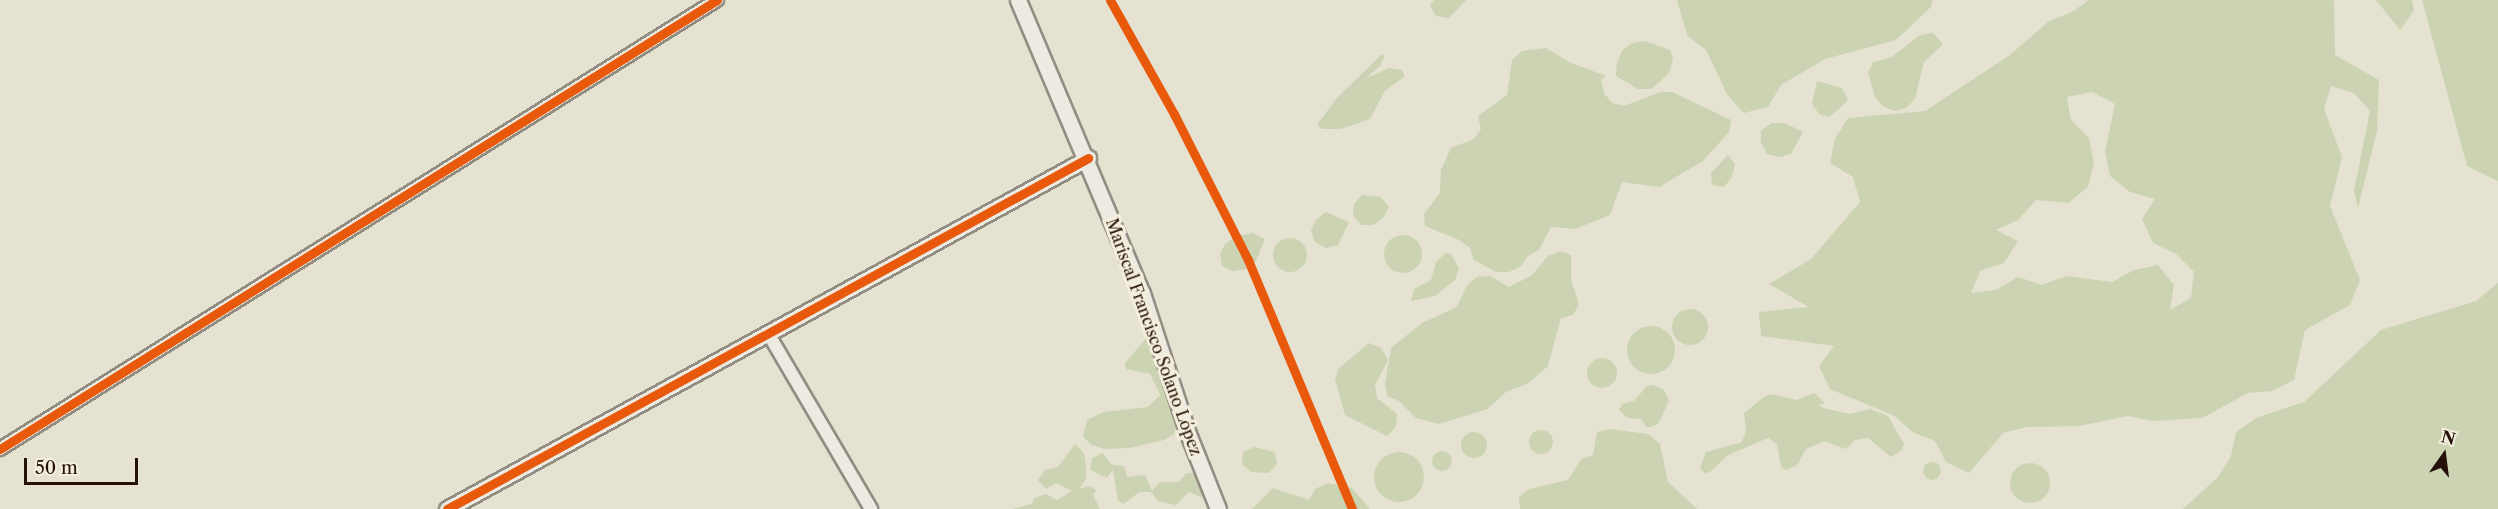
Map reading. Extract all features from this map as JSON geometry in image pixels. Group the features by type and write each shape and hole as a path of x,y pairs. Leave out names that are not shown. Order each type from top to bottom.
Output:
{"street":[{"path":"0,449 717,0"},
{"name":"Mariscal Francisco Solano López","path":"1018,0 1088,158 1142,293 1187,431 1218,509"},
{"path":"447,509 769,335 1088,158"},
{"path":"769,335 871,509"}],"green space":[{"path":"1434,0 1466,0 1449,18 1436,16 1430,5"},
{"path":"1677,0 1932,0 1932,6 1896,40 1825,59 1781,85 1768,107 1744,113 1728,96 1706,50 1687,35"},
{"path":"2089,0 2334,0 2335,55 2379,80 2377,131 2358,208 2354,191 2370,111 2354,93 2331,86 2324,109 2342,157 2330,206 2360,280 2350,305 2305,330 2294,380 2272,391 2248,393 2202,418 2152,421 2128,416 2079,426 2027,427 2003,433 1969,473 1946,462 1935,441 1912,432 1895,416 1830,389 1819,366 1834,346 1761,336 1759,312 1809,307 1769,284 1811,259 1860,202 1853,177 1830,163 1835,139 1848,118 1925,111 2010,55 2049,21 2072,12","holes":["2092,92 2115,104 2105,151 2110,176 2130,192 2155,199 2142,219 2153,243 2176,254 2194,272 2191,298 2170,310 2174,285 2158,265 2134,270 2112,282 2066,276 2042,285 2018,277 1996,290 1971,293 1980,271 2004,263 2018,241 1996,230 2018,220 2036,200 2068,203 2088,187 2094,163 2089,138 2071,120 2067,97"]},
{"path":"2376,0 2412,0 2414,10 2400,30"},
{"path":"2422,0 2498,0 2498,181 2467,166"},
{"path":"1933,33 1943,44 1924,62 1915,99 1906,108 1894,111 1883,106 1875,97 1868,73 1873,62 1892,57 1920,35"},
{"path":"1645,41 1670,50 1673,58 1670,71 1662,80 1651,89 1638,89 1616,76 1617,63 1622,51 1632,43"},
{"path":"1546,48 1569,62 1606,76 1601,80 1604,93 1612,103 1624,106 1660,92 1672,92 1731,120 1729,132 1703,161 1659,187 1622,182 1610,215 1575,229 1551,227 1539,250 1528,256 1521,266 1509,272 1496,272 1474,260 1470,248 1459,240 1425,226 1424,214 1440,193 1441,170 1451,148 1474,139 1481,129 1478,116 1507,95 1512,60 1522,51"},
{"path":"1382,54 1385,55 1380,66 1366,78 1389,68 1402,70 1405,76 1385,91 1370,119 1341,129 1322,129 1317,125 1336,99"},
{"path":"1817,81 1842,88 1848,100 1830,117 1819,114 1812,104"},
{"path":"1772,123 1785,123 1803,132 1791,154 1779,157 1767,154 1761,143 1761,131"},
{"path":"1728,155 1735,164 1732,177 1724,187 1712,185 1711,173"},
{"path":"1362,195 1380,197 1389,206 1384,217 1373,225 1361,225 1353,216 1354,204"},
{"path":"1326,212 1349,222 1338,245 1326,248 1315,242 1311,231 1316,220"},
{"path":"1253,233 1265,239 1256,261 1246,269 1233,271 1222,266 1220,254 1225,244 1236,236"},
{"path":"1403,235 1410,236 1416,241 1421,247 1421,261 1416,267 1410,272 1403,273 1396,272 1390,267 1385,261 1384,254 1385,247 1390,241 1396,236"},
{"path":"1290,238 1302,243 1307,255 1302,267 1290,272 1278,267 1273,255 1278,243"},
{"path":"1560,251 1571,255 1571,280 1579,304 1573,315 1561,318 1548,366 1529,383 1506,392 1487,409 1439,424 1416,418 1399,401 1387,396 1385,384 1391,348 1422,323 1457,307 1467,285 1477,277 1490,276 1509,287 1532,275 1548,256"},
{"path":"1445,253 1451,254 1459,269 1455,280 1435,296 1411,301 1414,289 1431,280 1436,262"},
{"path":"2498,283 2498,509 2183,509 2218,477 2231,456 2236,432 2256,418 2304,402 2381,330 2476,301"},
{"path":"1690,309 1703,314 1708,327 1703,340 1690,345 1677,340 1672,327 1677,314"},
{"path":"1646,326 1656,326 1671,336 1675,350 1674,359 1665,370 1656,374 1646,374 1631,364 1627,355 1627,345 1637,330"},
{"path":"1149,335 1179,431 1164,440 1129,448 1104,449 1092,445 1083,437 1087,420 1104,412 1148,407 1160,395 1150,374 1126,369 1125,363"},
{"path":"1369,343 1381,348 1388,360 1375,385 1377,398 1397,414 1396,427 1387,436 1345,415 1335,379 1339,368"},
{"path":"1602,358 1613,362 1617,373 1613,384 1602,388 1591,384 1587,373 1591,362"},
{"path":"1653,385 1664,390 1669,401 1658,424 1647,428 1641,419 1628,418 1619,410 1622,404 1634,401 1647,386"},
{"path":"1814,393 1825,403 1819,405 1823,408 1850,414 1870,409 1888,416 1904,444 1902,450 1891,457 1868,438 1855,440 1846,449 1824,441 1806,449 1797,465 1786,470 1781,467 1777,444 1768,438 1728,455 1710,472 1704,473 1700,468 1706,452 1742,442 1746,431 1744,413 1764,397 1770,394 1797,400"},
{"path":"1609,429 1648,434 1660,444 1668,482 1697,509 1520,509 1519,497 1529,489 1568,480 1581,459 1593,455 1597,432"},
{"path":"1541,430 1549,434 1553,442 1549,450 1541,454 1533,450 1529,442 1533,434"},
{"path":"1474,432 1483,436 1487,445 1483,454 1474,458 1465,454 1461,445 1465,436"},
{"path":"1075,444 1084,453 1086,466 1086,479 1079,489 1090,486 1096,490 1093,495 1100,509 1012,509 1032,504 1034,498 1046,494 1057,500 1072,491 1056,483 1046,489 1038,480 1045,470 1058,467"},
{"path":"1254,447 1275,452 1277,464 1269,473 1251,472 1242,464 1243,452"},
{"path":"1442,451 1449,454 1452,461 1449,468 1442,471 1435,468 1432,461 1435,454"},
{"path":"1399,452 1417,459 1424,477 1417,495 1399,502 1381,495 1374,477 1381,459"},
{"path":"1103,453 1112,465 1124,466 1127,477 1145,475 1152,491 1160,482 1179,482 1186,473 1198,473 1206,499 1189,492 1176,505 1158,501 1151,492 1139,492 1124,504 1118,501 1113,469 1107,478 1090,470 1092,458"},
{"path":"1932,462 1938,465 1941,471 1938,477 1932,480 1926,477 1923,471 1926,465"},
{"path":"2030,463 2038,464 2044,469 2049,475 2049,491 2044,497 2038,502 2030,503 2022,502 2016,497 2011,491 2010,483 2011,475 2016,469 2022,464"},
{"path":"1328,483 1352,488 1370,509 1252,509 1273,488 1309,500 1315,489"}],"cycle path":[{"path":"0,449 717,0"},
{"path":"1110,0 1174,114 1248,260 1352,509"},
{"path":"447,509 1088,158"}]}
